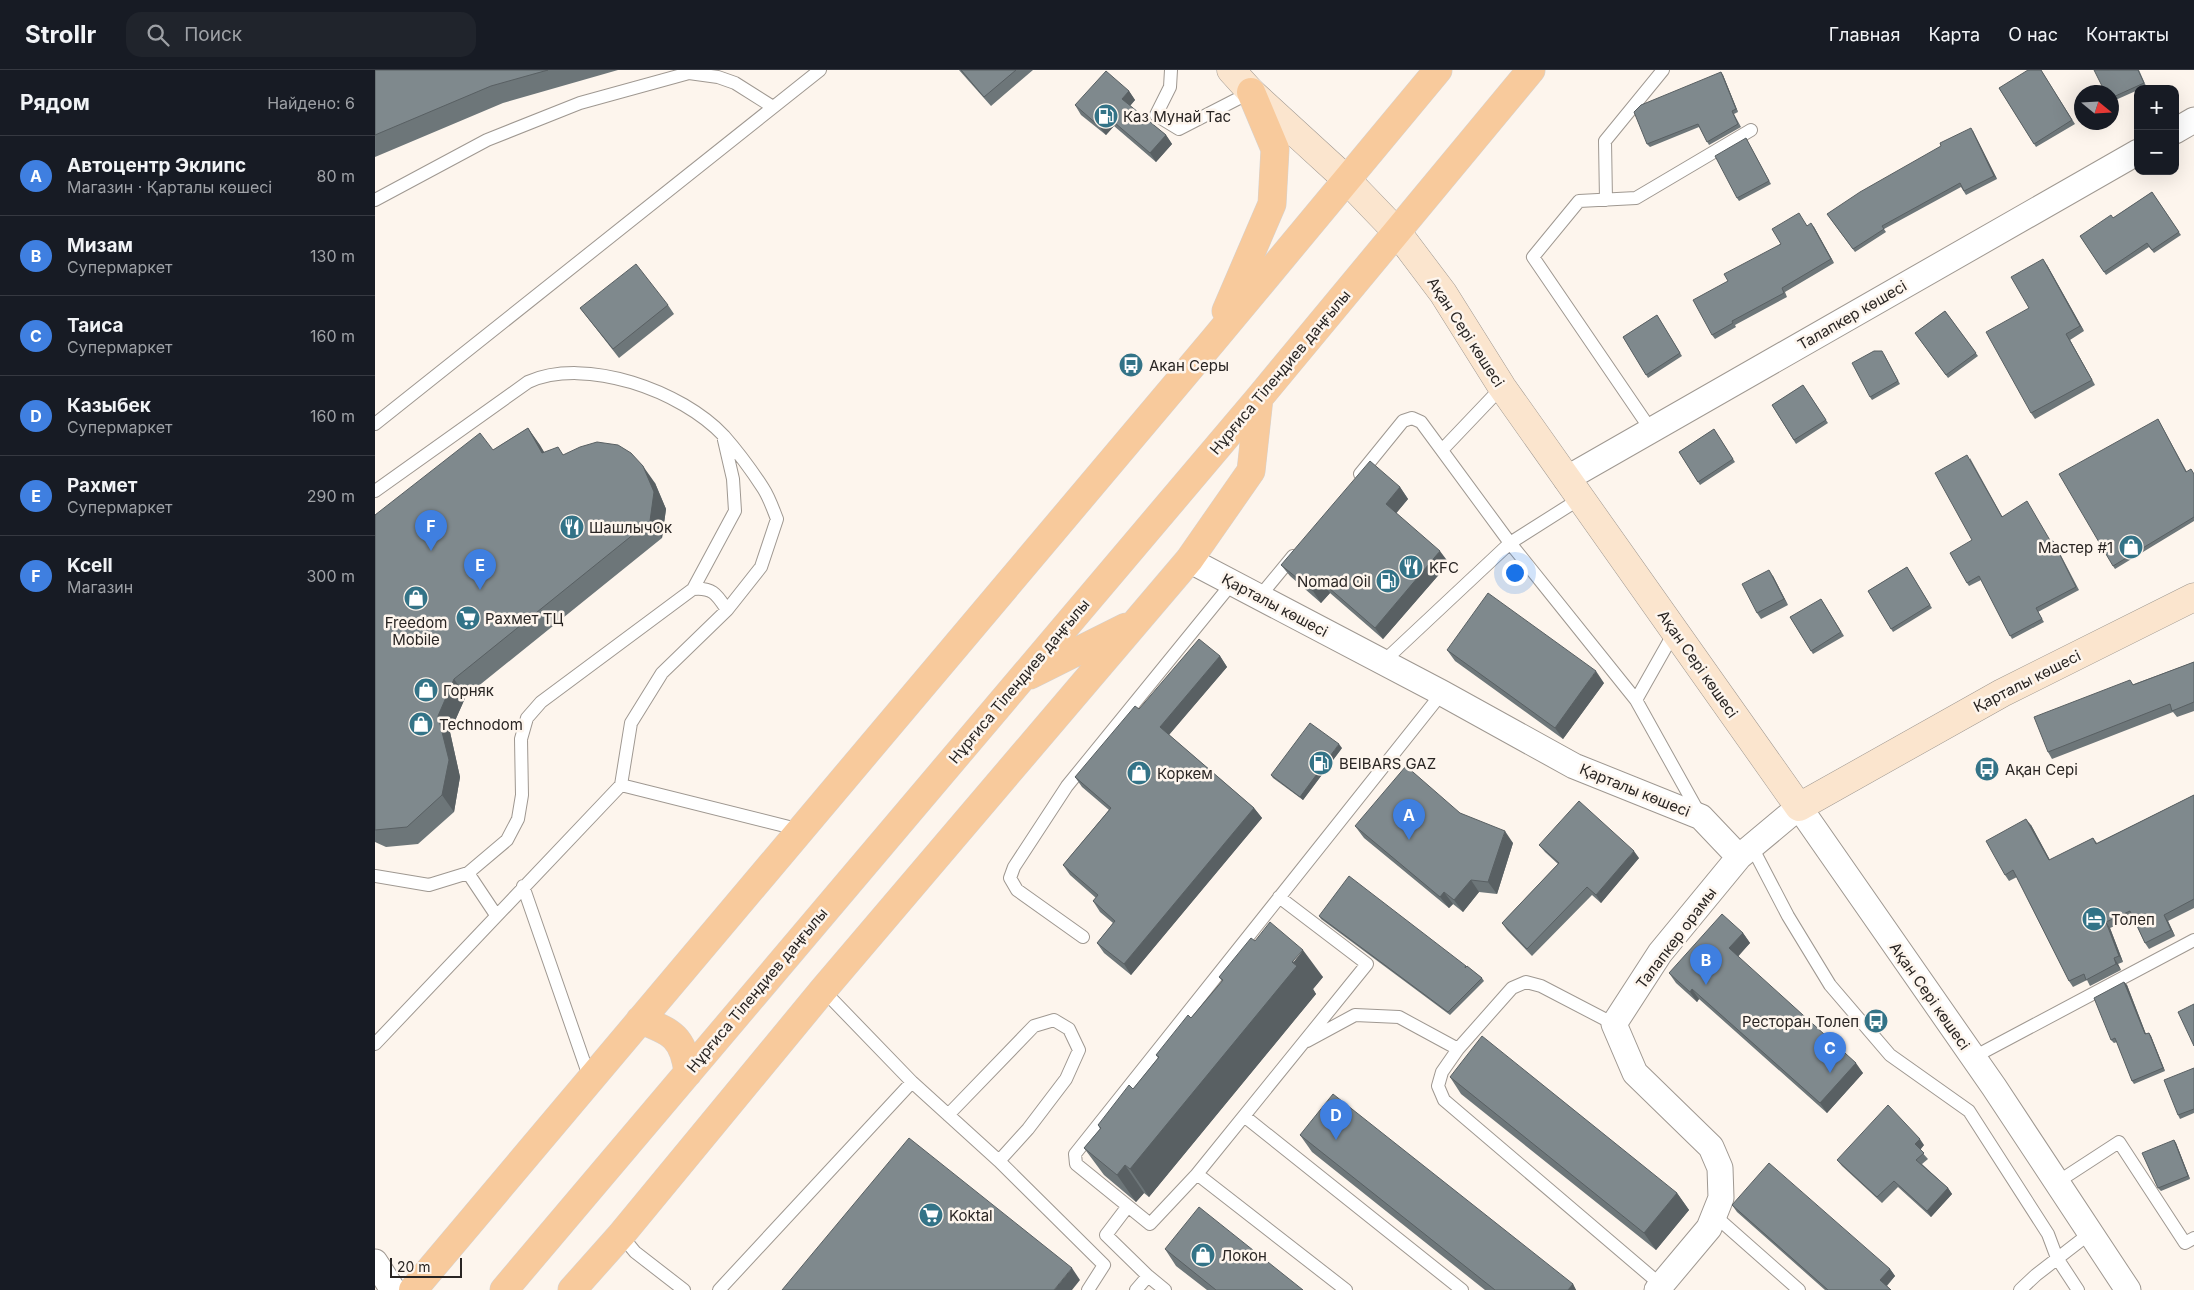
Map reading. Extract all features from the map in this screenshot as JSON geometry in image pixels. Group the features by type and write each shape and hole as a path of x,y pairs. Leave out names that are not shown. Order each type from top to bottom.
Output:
{"main road":[{"path":"413,1290 1213,342 1438,70"},
{"name":"Нұрғиса Тілендиев даңғылы","path":"504,1290 1259,398 1531,70"},
{"path":"1213,342 1272,204 1275,149 1251,92"},
{"path":"572,1290 621,1235 823,990 1189,560 1251,470 1259,398"},
{"path":"1020,680 1136,622"},
{"path":"640,1020 662,1027 676,1038 685,1053 688,1073"}],"street":[{"name":"Ақан Сері көшесі","path":"1231,70 1251,92 1347,180 1397,232 1443,293 1502,387 1994,1087 2089,1234 2128,1290"},
{"path":"2177,130 2194,120"},
{"name":"Талапкер көшесі","path":"1574,488 1651,430 2134,154"},
{"name":"Қарталы көшесі","path":"1189,560 1442,693 1574,766 1701,817 1745,852 1799,807 2002,693 2194,597"},
{"name":"Талапкер орамы","path":"1614,1024 1660,953 1745,852"},
{"path":"1614,1024 1635,1073 1711,1148 1720,1168 1721,1198 1709,1228 1659,1288"},
{"path":"375,1262 393,1290"}],"lane":[{"path":"375,424 819,70"},
{"path":"1171,70 1170,87 1156,115 1179,129 1251,92"},
{"path":"1606,200 1605,141 1663,70"},
{"path":"375,200 487,140 579,103 689,73 717,77 735,83 773,107"},
{"path":"1651,430 1533,257 1579,201 1636,198 1751,130"},
{"path":"375,491 528,382 541,376 557,373 608,375 677,399 723,436 764,489 777,520 761,567 727,610 662,673 631,723 621,785 523,886 375,1044"},
{"path":"1442,450 1502,387"},
{"path":"1353,482 1403,421 1412,418 1421,422 1510,543 1636,700 1701,817"},
{"path":"375,876 429,885 468,873 507,840 518,818 523,795 521,739 527,718 541,702 693,589 735,511 733,479 723,436"},
{"path":"1383,662 1510,543 1574,488"},
{"path":"1260,596 1304,543"},
{"path":"1083,937 1017,890 1010,878 1014,867 1067,786 1233,582"},
{"path":"693,589 705,588 716,594 727,610"},
{"path":"1636,700 1675,631"},
{"path":"1279,897 1367,964 1197,1174 1150,1224 1076,1164 1075,1154 1279,897 1442,693"},
{"path":"621,785 801,830"},
{"path":"1745,852 1788,916 1830,984 1890,1055 1969,1111 2048,1234 2057,1258 2078,1290"},
{"path":"468,873 496,915"},
{"path":"523,886 590,1079"},
{"path":"1972,1058 2194,940"},
{"path":"1614,1024 1541,986 1526,982 1512,988 1458,1049 1442,1072 1438,1086 1444,1100 1659,1288"},
{"path":"823,990 912,1082 999,1161 1104,1265 1088,1290"},
{"path":"1302,1044 1355,1015 1399,1017 1458,1049"},
{"path":"948,1115 1034,1026 1054,1020 1069,1029 1079,1050 1067,1079 1028,1129 999,1161"},
{"path":"719,1290 912,1082"},
{"path":"1244,1116 1461,1290"},
{"path":"2056,1183 2119,1142 2185,1243 2194,1238"},
{"path":"1197,1174 1346,1290"},
{"path":"1128,1206 1106,1235 1165,1290"},
{"path":"1714,1215 1799,1290"},
{"path":"2019,1290 2089,1234"},
{"path":"621,1235 635,1252 684,1290"},
{"path":"1136,1290 1148,1276"}],"building":[{"path":"375,70 548,70 491,86 375,135"},
{"path":"961,70 1016,70 984,97"},
{"path":"2028,70 2041,70 2072,120 2034,144 1999,88"},
{"path":"2094,70 2138,70 2144,83 2134,85 2134,88 2119,94 2119,85 2102,85"},
{"path":"1106,71 1129,91 1122,99 1166,135 1150,153 1108,117 1099,126 1075,105"},
{"path":"1721,72 1736,109 1732,111 1738,124 1707,142 1698,124 1647,144 1634,112 1641,105"},
{"path":"1971,128 1994,176 1964,191 1960,183 1882,226 1884,229 1853,249 1827,214 1860,192 1941,146 1940,143"},
{"path":"1746,138 1769,181 1737,198 1715,156"},
{"path":"2152,192 2179,232 2152,250 2147,243 2104,272 2080,236 2111,215 2113,218"},
{"path":"1799,213 1807,226 1811,223 1831,259 1782,288 1784,293 1732,321 1733,323 1712,335 1693,300 1728,281 1724,274 1781,244 1772,229"},
{"path":"2043,259 2080,326 2066,334 2092,380 2031,413 1986,332 2029,308 2011,277"},
{"path":"636,264 668,305 613,349 580,308"},
{"path":"1945,311 1976,353 1946,375 1915,333"},
{"path":"1657,315 1680,353 1646,375 1623,337"},
{"path":"1874,351 1882,351 1898,381 1870,397 1852,363"},
{"path":"1803,385 1826,420 1794,440 1772,405"},
{"path":"2158,419 2186,472 2191,469 2194,474 2194,517 2113,566 2059,474"},
{"name":"Рахмет ТЦ","path":"528,428 542,453 558,447 563,455 597,442 618,445 631,453 643,466 654,492 650,521 454,679 438,716 449,760 442,795 407,827 375,830 375,515 480,433 493,450"},
{"path":"1714,429 1733,459 1698,482 1679,452"},
{"path":"1967,455 2002,517 2027,501 2051,542 2053,541 2076,587 2036,608 2042,619 2010,636 1979,576 1967,583 1950,553 1972,540 1935,473"},
{"path":"1370,461 1400,487 1386,504 1440,551 1375,628 1321,581 1313,591 1281,565"},
{"path":"1907,567 1930,605 1891,629 1868,591"},
{"path":"1769,570 1784,599 1757,613 1742,584"},
{"path":"1488,593 1596,671 1555,728 1447,650"},
{"path":"1821,599 1841,632 1811,651 1790,617"},
{"path":"1199,639 1220,656 1160,727 1254,808 1124,964 1097,943 1115,921 1093,901 1098,895 1063,865 1111,808 1075,777 1135,706 1139,709"},
{"path":"2194,662 2194,702 2172,711 2170,704 2048,752 2034,717 2130,680 2133,685"},
{"path":"1310,723 1339,744 1300,797 1271,775"},
{"path":"1406,766 1460,813 1505,831 1488,882 1471,880 1454,900 1444,892 1440,897 1355,826"},
{"path":"2194,795 2194,899 2164,915 2171,930 2145,943 2130,911 2106,922 2119,956 2114,958 2116,964 2086,980 2084,974 2069,981 2013,870 2005,875 1986,841 2026,819 2049,860 2093,838 2096,844"},
{"path":"1579,801 1634,851 1596,895 1587,887 1527,949 1502,923 1559,863 1539,845"},
{"path":"1349,876 1466,966 1465,968 1467,966 1482,978 1448,1012 1319,916"},
{"path":"1722,914 1743,933 1729,948 1856,1063 1820,1103 1692,989 1690,992 1669,973"},
{"path":"1270,922 1303,950 1292,962 1297,966 1130,1169 1125,1165 1117,1175 1084,1148 1101,1128 1098,1125 1129,1085 1133,1089 1159,1057 1156,1055 1188,1015 1191,1018 1223,980 1219,977 1251,938 1255,941"},
{"path":"2124,982 2145,1034 2149,1033 2163,1068 2132,1081 2115,1038 2111,1040 2094,998"},
{"path":"2194,1004 2194,1046 2178,1012"},
{"path":"1482,1036 1677,1193 1644,1233 1450,1077"},
{"path":"2194,1068 2194,1109 2178,1115 2164,1080"},
{"path":"1333,1094 1573,1284 1568,1290 1495,1290 1300,1135"},
{"path":"1888,1105 1920,1139 1915,1144 1924,1153 1916,1160 1948,1188 1927,1211 1894,1181 1877,1197 1837,1160"},
{"name":"Koktal","path":"909,1138 1072,1268 1054,1290 782,1290"},
{"path":"2174,1140 2188,1176 2158,1188 2142,1153"},
{"path":"1769,1163 1890,1269 1880,1280 1891,1290 1828,1290 1732,1205"},
{"path":"1199,1207 1303,1290 1216,1290 1165,1249"}],"place":[{"name":"Каз Мунай Тас","path":"1106,116"},
{"name":"Акан Серы","path":"1131,365"},
{"name":"ШашлычОк","path":"572,527"},
{"name":"Мастер #1","path":"2131,547"},
{"name":"Kcell","path":"431,551"},
{"name":"KFC","path":"1411,567"},
{"name":"Nomad Oil","path":"1388,581"},
{"name":"Рахмет","path":"480,590"},
{"name":"Freedom Mobile","path":"416,598"},
{"name":"Рахмет ТЦ","path":"468,618"},
{"name":"Горняк","path":"426,690"},
{"name":"Technodom","path":"421,724"},
{"name":"BEIBARS GAZ","path":"1321,763"},
{"name":"Ақан Серi","path":"1987,769"},
{"name":"Коркем","path":"1139,773"},
{"name":"Автоцентр Эклипс","path":"1409,840"},
{"name":"Толеп","path":"2094,919"},
{"name":"Мизам","path":"1706,985"},
{"name":"Ресторан Толеп","path":"1876,1021"},
{"name":"Таиса","path":"1830,1073"},
{"name":"Казыбек","path":"1336,1140"},
{"name":"Koktal","path":"931,1215"},
{"name":"Локон","path":"1203,1255"}]}
